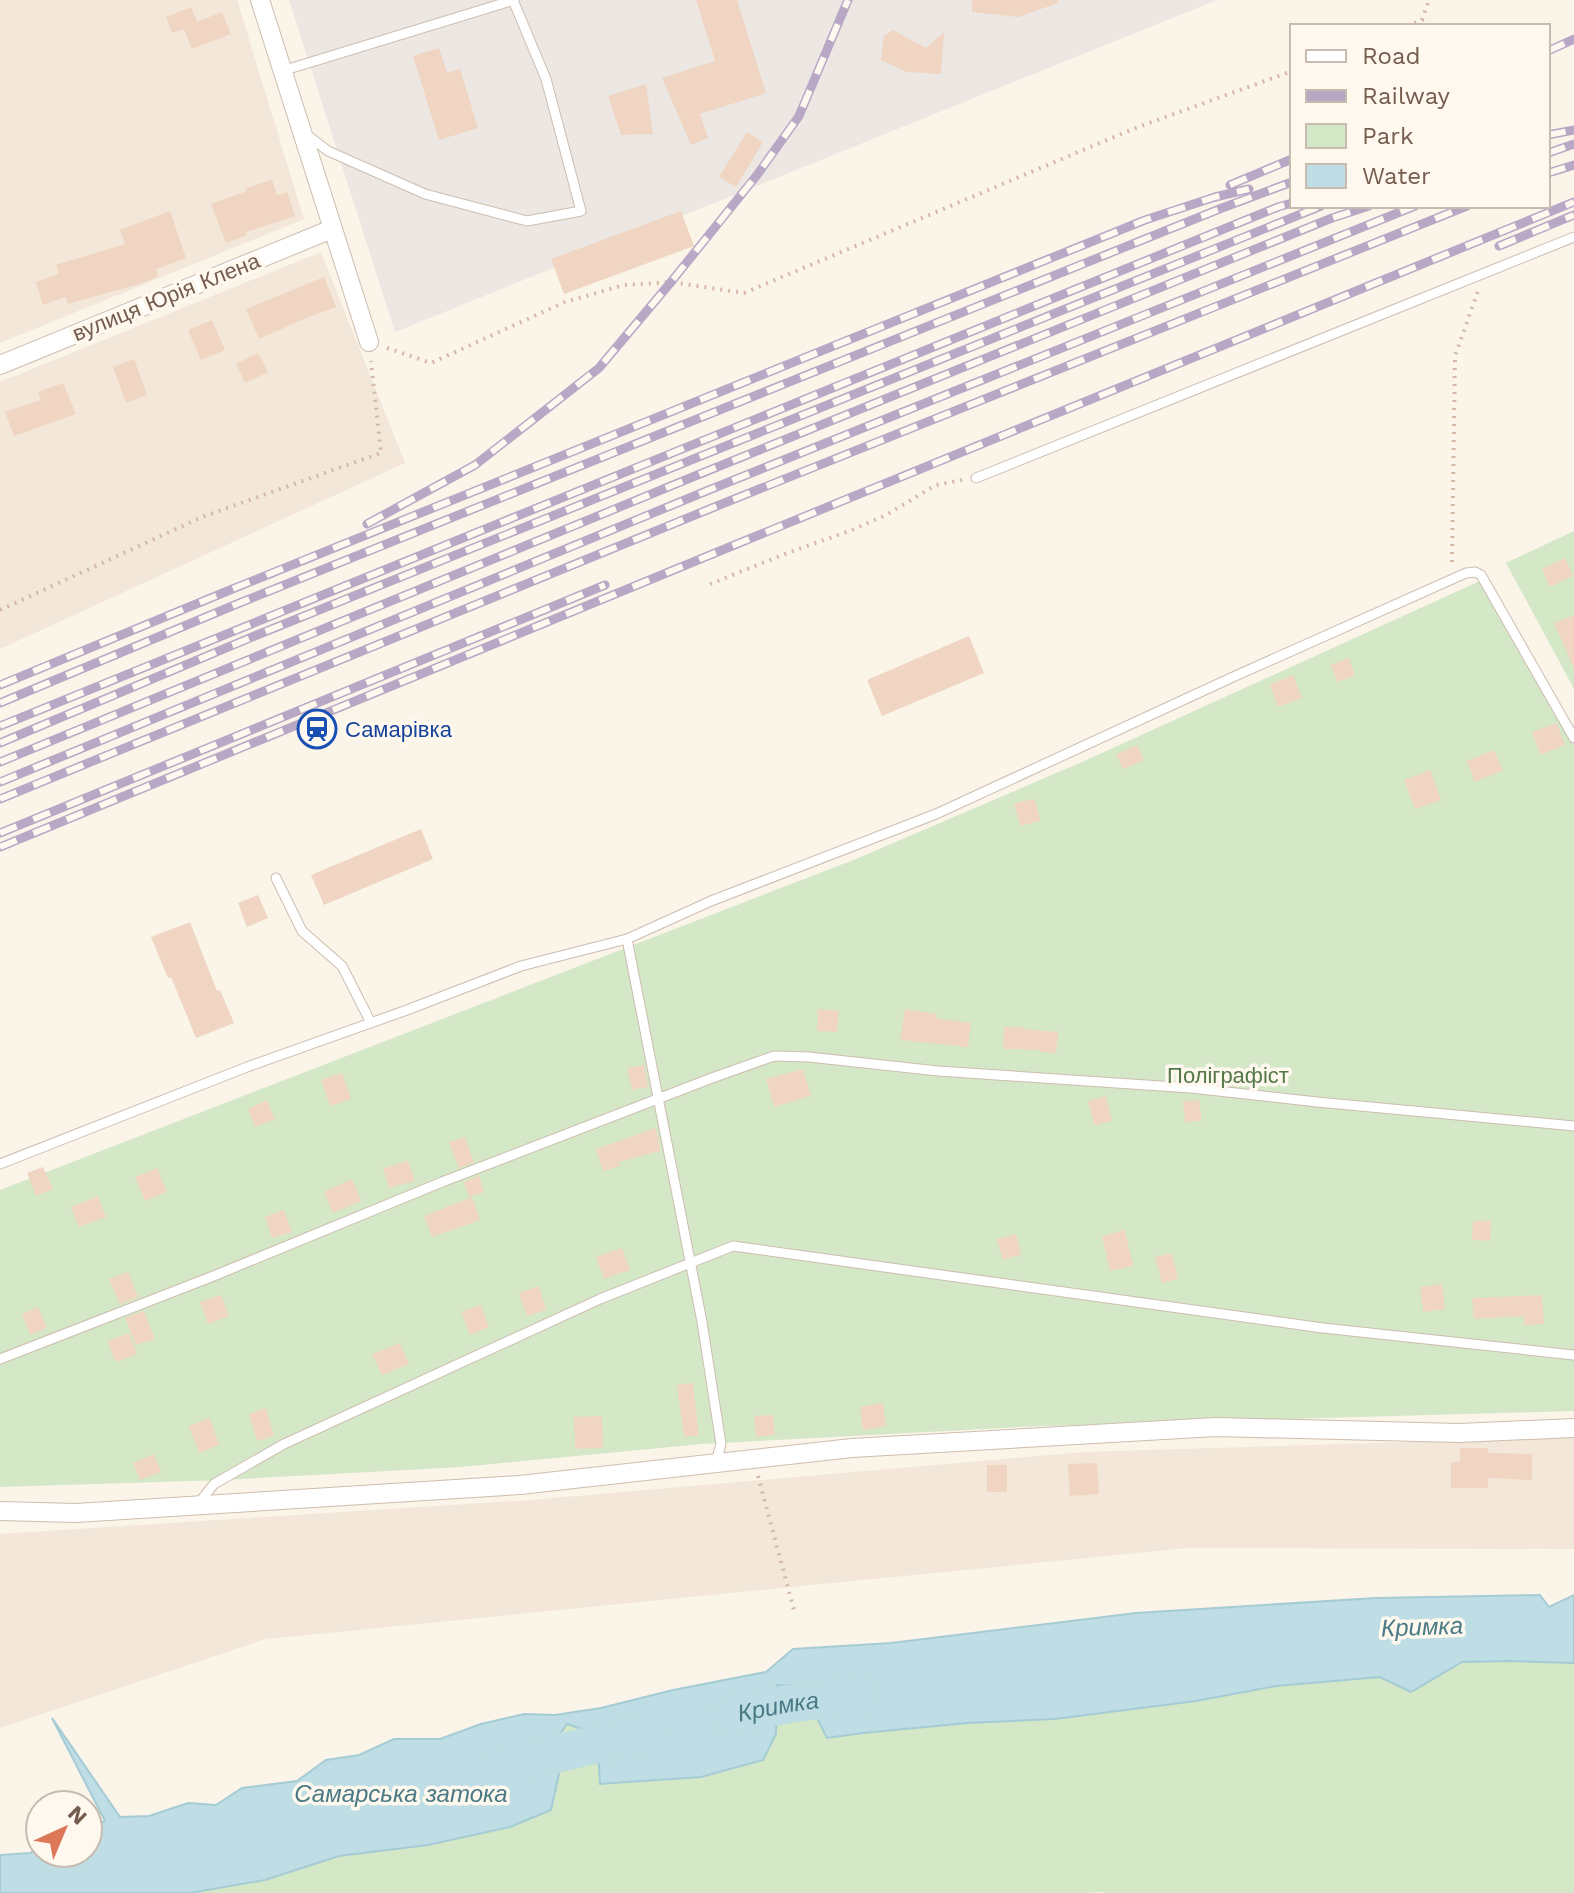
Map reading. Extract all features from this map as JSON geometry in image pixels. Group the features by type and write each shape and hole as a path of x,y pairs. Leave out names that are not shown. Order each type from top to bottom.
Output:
{"street":[{"path":"260,0 369,342"},
{"name":"вулиця Юрія Клена","path":"0,365 332,229"},
{"path":"0,1511 76,1513 520,1485 852,1448 1216,1427 1459,1433 1574,1428"}],"lane":[{"path":"282,71 514,0 546,79 581,211 527,221 425,194 328,151 300,129"},
{"path":"976,478 1574,237"},
{"path":"0,1164 247,1067 521,966 627,939 711,901 936,814 1466,573 1481,575 1574,738"},
{"path":"276,878 302,931 342,966 371,1023"},
{"path":"627,939 702,1322 721,1444 716,1462"},
{"path":"0,1359 442,1182 774,1056 938,1071 1191,1088 1574,1126"},
{"path":"198,1504 214,1484 284,1444 600,1299 733,1246 1323,1328 1574,1355"}],"path":[{"path":"1412,24 1422,20 1429,0"},
{"path":"0,610 202,517 381,453 369,342 431,363 565,302 624,285 671,282 744,293 1133,129 1290,72"},
{"path":"1452,580 1455,356 1483,274"},
{"path":"710,584 852,530 886,515 936,485 976,478"},
{"path":"753,1459 795,1614"}],"shaded area":[{"path":"0,0 237,0 304,219 0,343"},
{"path":"289,0 1217,0 395,332"},
{"path":"321,252 405,463 0,649 0,382"},
{"path":"1574,1437 1574,1549 1187,1548 266,1639 0,1728 0,1534 531,1500 1085,1452"}],"green space":[{"path":"1574,531 1574,689 1506,563"},
{"name":"Поліграфіст","path":"1482,580 1574,741 1574,1411 1041,1426 702,1444 461,1467 224,1480 0,1487 0,1190 856,859 1082,762"},
{"path":"1462,1662 1574,1663 1574,1893 190,1893 265,1880 339,1856 428,1845 510,1827 551,1810 559,1774 545,1757 567,1724 597,1733 600,1784 701,1777 776,1734 777,1685 801,1686 827,1738 968,1723 1055,1719 1196,1701 1276,1686 1380,1677 1411,1692"}],"water":[{"name":"Самарська затока","path":"1540,1595 1549,1607 1574,1595 1574,1663 1462,1662 1411,1692 1380,1677 1276,1686 1196,1701 1055,1719 968,1723 827,1738 801,1686 777,1685 776,1734 763,1760 701,1777 600,1784 597,1734 567,1724 545,1757 559,1774 551,1810 510,1827 428,1845 339,1856 265,1880 190,1893 0,1893 0,1855 24,1853 24,1869 104,1869 104,1794 120,1817 149,1816 188,1803 216,1805 242,1788 297,1781 326,1760 359,1755 394,1739 440,1739 481,1724 524,1714 555,1715 601,1708 766,1672 793,1649 891,1643 1136,1613 1376,1598"},
{"name":"Самарська затока","path":"52,1718 101,1789 89,1789"}],"building":[{"path":"696,0 737,0 766,93 700,114 708,138 691,145 662,78 715,61"},
{"path":"972,0 1058,0 1058,3 1018,17 972,12"},
{"path":"191,7 197,22 222,12 231,34 192,49 184,29 172,33 166,17"},
{"path":"893,30 926,48 944,32 941,74 907,72 881,60 884,36"},
{"path":"439,48 447,73 460,69 478,128 439,140 413,56"},
{"path":"646,84 653,134 621,135 608,96"},
{"path":"747,132 763,142 736,187 719,177"},
{"path":"272,180 277,195 287,192 295,216 246,232 247,235 226,243 211,204"},
{"path":"170,211 186,258 156,269 158,277 139,284 68,304 65,297 43,305 36,282 59,274 56,265 125,244 120,230"},
{"path":"681,211 694,246 564,294 551,259"},
{"path":"324,277 336,307 259,339 246,309"},
{"path":"212,320 225,350 201,360 188,330"},
{"path":"258,353 268,372 245,383 236,364"},
{"path":"134,359 147,395 126,403 113,367"},
{"path":"63,383 76,414 14,436 5,412 41,400 38,392"},
{"path":"1565,558 1573,576 1550,587 1542,569"},
{"path":"1574,615 1574,669 1554,623"},
{"path":"969,636 984,673 882,716 867,680"},
{"path":"1349,658 1355,676 1337,682 1331,665"},
{"path":"1293,675 1302,698 1278,707 1270,684"},
{"path":"1557,723 1565,745 1540,755 1532,732"},
{"path":"1137,745 1144,760 1123,769 1116,754"},
{"path":"1494,750 1503,770 1475,782 1467,761"},
{"path":"1430,770 1441,800 1415,809 1404,780"},
{"path":"1035,799 1040,821 1020,826 1014,803"},
{"path":"421,829 433,859 324,905 311,875"},
{"path":"258,895 268,918 247,927 238,903"},
{"path":"190,922 217,991 220,990 234,1023 196,1038 151,937"},
{"path":"818,1009 839,1011 837,1032 817,1031"},
{"path":"905,1009 971,1023 968,1047 900,1040"},
{"path":"1004,1027 1058,1032 1056,1053 1003,1049"},
{"path":"644,1065 648,1087 632,1090 627,1068"},
{"path":"803,1069 811,1096 774,1107 766,1079"},
{"path":"342,1073 351,1099 330,1106 321,1080"},
{"path":"1106,1096 1112,1121 1094,1125 1088,1101"},
{"path":"267,1100 275,1119 255,1127 248,1109"},
{"path":"1199,1100 1202,1121 1185,1122 1183,1101"},
{"path":"656,1128 661,1151 619,1162 620,1166 603,1171 596,1149"},
{"path":"465,1137 474,1162 459,1168 449,1142"},
{"path":"408,1161 415,1181 389,1188 383,1168"},
{"path":"43,1167 53,1189 36,1196 27,1173"},
{"path":"157,1168 167,1192 145,1201 135,1177"},
{"path":"479,1176 484,1192 469,1197 464,1182"},
{"path":"352,1179 361,1201 333,1213 324,1192"},
{"path":"98,1196 106,1217 79,1227 71,1207"},
{"path":"472,1197 480,1220 432,1237 424,1216"},
{"path":"284,1210 292,1232 272,1238 265,1217"},
{"path":"1473,1221 1491,1221 1490,1241 1472,1240"},
{"path":"1125,1230 1133,1266 1110,1271 1102,1236"},
{"path":"1016,1234 1021,1255 1003,1260 997,1239"},
{"path":"622,1248 630,1270 604,1279 596,1257"},
{"path":"1172,1253 1178,1279 1162,1283 1155,1257"},
{"path":"128,1272 138,1297 120,1304 109,1279"},
{"path":"1442,1284 1445,1309 1423,1312 1420,1287"},
{"path":"539,1286 546,1310 527,1316 519,1293"},
{"path":"221,1295 229,1316 208,1324 200,1302"},
{"path":"1542,1295 1544,1324 1524,1325 1523,1316 1474,1319 1472,1298"},
{"path":"481,1305 489,1327 470,1335 461,1312"},
{"path":"38,1307 47,1328 30,1335 22,1314"},
{"path":"144,1311 155,1339 136,1345 125,1318"},
{"path":"129,1333 137,1354 116,1362 107,1341"},
{"path":"400,1343 409,1364 382,1375 372,1354"},
{"path":"693,1383 699,1435 684,1437 677,1385"},
{"path":"883,1403 886,1426 863,1430 860,1407"},
{"path":"266,1408 274,1436 257,1441 249,1414"},
{"path":"773,1415 775,1435 756,1437 754,1416"},
{"path":"602,1416 603,1448 575,1449 574,1417"},
{"path":"210,1418 219,1445 199,1453 189,1426"},
{"path":"1460,1448 1488,1448 1488,1453 1532,1454 1532,1480 1488,1478 1488,1488 1451,1488 1451,1462 1460,1462"},
{"path":"154,1454 161,1472 140,1480 133,1463"},
{"path":"1097,1463 1099,1494 1070,1496 1068,1464"},
{"path":"987,1465 1007,1465 1007,1492 987,1492"}],"waterway":[{"name":"Кримка","path":"727,1716 860,1695"},
{"name":"Кримка","path":"497,1768 647,1732"}],"railway":[{"path":"367,524 475,465 599,368 757,175 799,116 848,0"},
{"path":"1550,50 1574,39"},
{"path":"1550,135 1574,130"},
{"path":"1550,152 1574,144"},
{"path":"1230,185 1290,160"},
{"path":"1550,172 1574,165"},
{"path":"0,703 237,604 1290,183"},
{"path":"0,685 1145,220 1249,189"},
{"path":"0,847 1574,202"},
{"path":"0,726 1290,204"},
{"path":"0,743 257,635 1316,208"},
{"path":"0,762 695,476 1363,208"},
{"path":"0,782 704,492 1410,208"},
{"path":"0,799 712,508 1462,208"},
{"path":"1499,246 1574,215"},
{"path":"0,833 605,585"}],"place":[{"name":"Самарівка","path":"317,729"}]}
